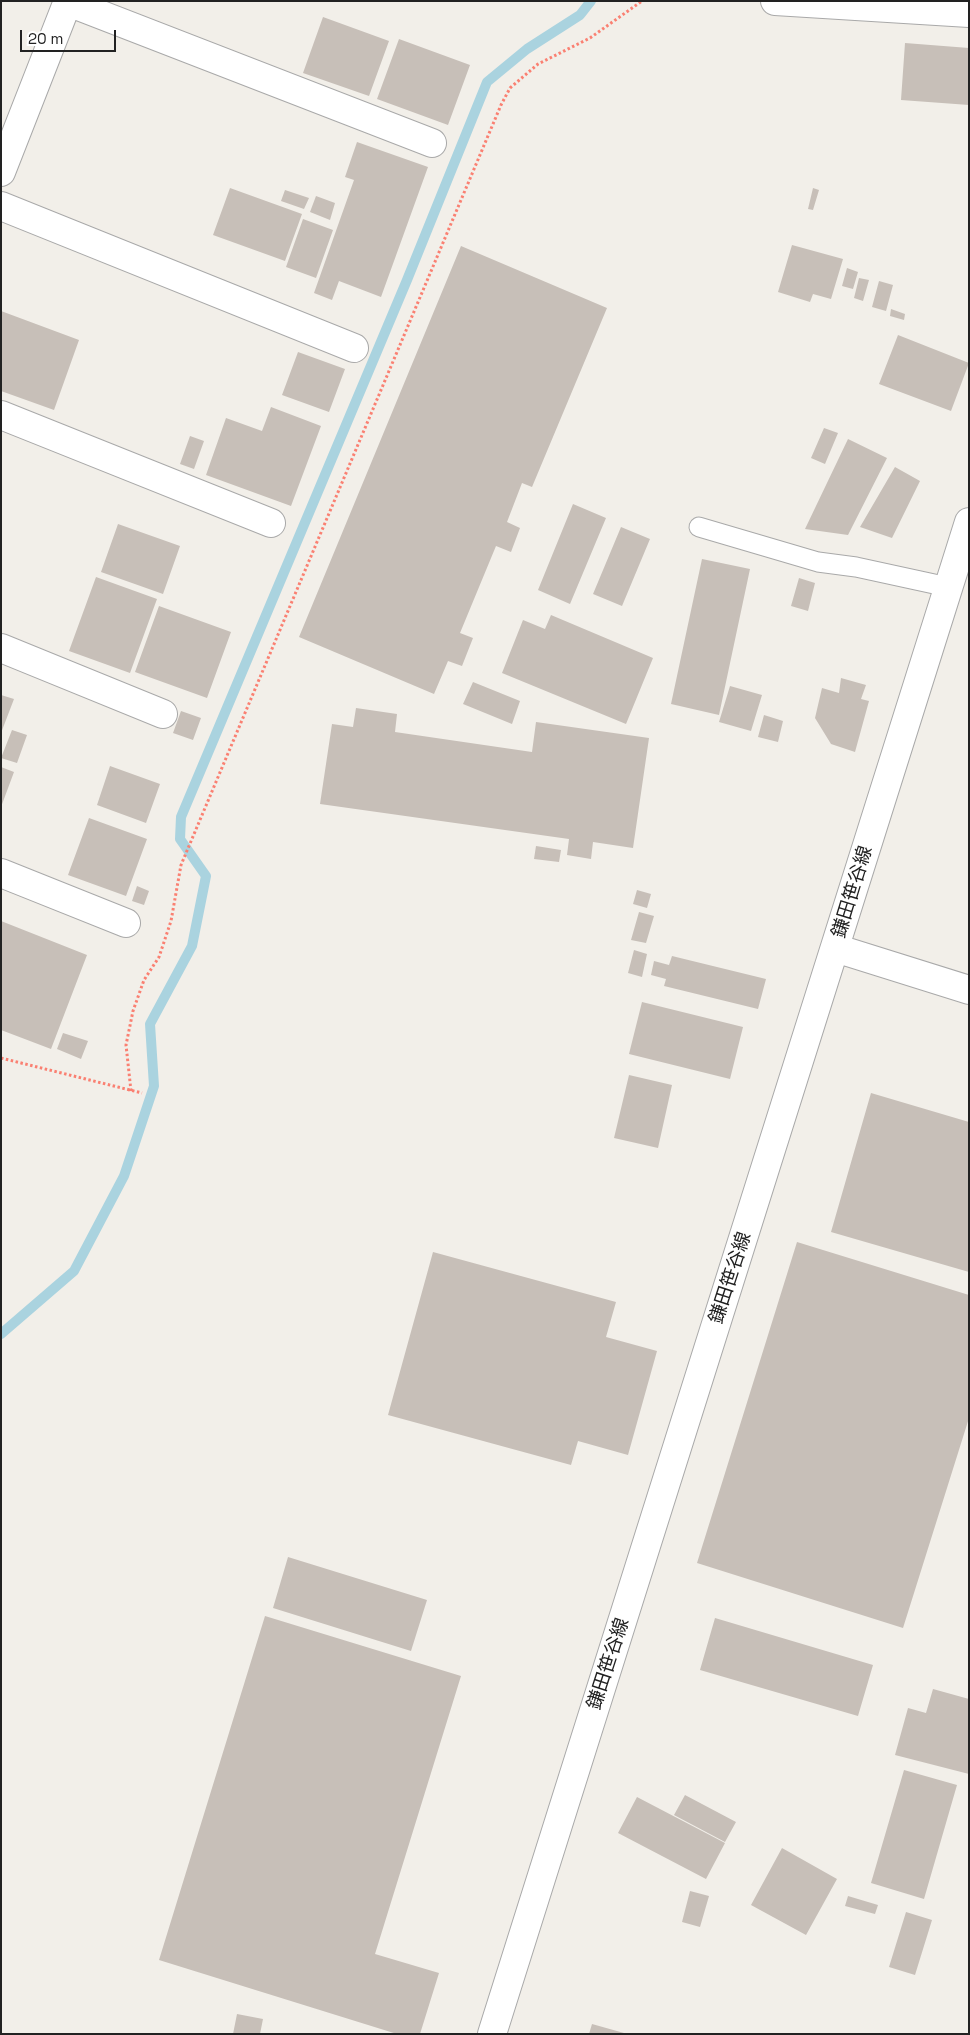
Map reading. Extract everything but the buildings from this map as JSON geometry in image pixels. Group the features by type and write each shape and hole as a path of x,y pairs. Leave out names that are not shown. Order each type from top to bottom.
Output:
{"street":[{"path":"1,172 12,110 68,1 432,143"},
{"path":"775,1 969,13"},
{"path":"1,206 354,348"},
{"path":"1,415 271,523"},
{"name":"鎌田笹谷線","path":"492,2034 969,522"},
{"path":"1,648 163,714"},
{"path":"1,873 126,923"},
{"path":"835,948 969,990"}],"lane":[{"path":"699,527 818,562 856,567 948,587"}],"path":[{"path":"131,1091 126,1045 133,1011 144,980 159,957 172,920 181,865 501,104 510,88 538,64 590,38 642,1"},
{"path":"1,1058 142,1093"}],"waterway":[{"path":"1,1334 74,1271 124,1176 154,1086 150,1024 192,946 206,876 180,839 181,817 407,280 487,82 527,49 580,15 591,1"}]}
